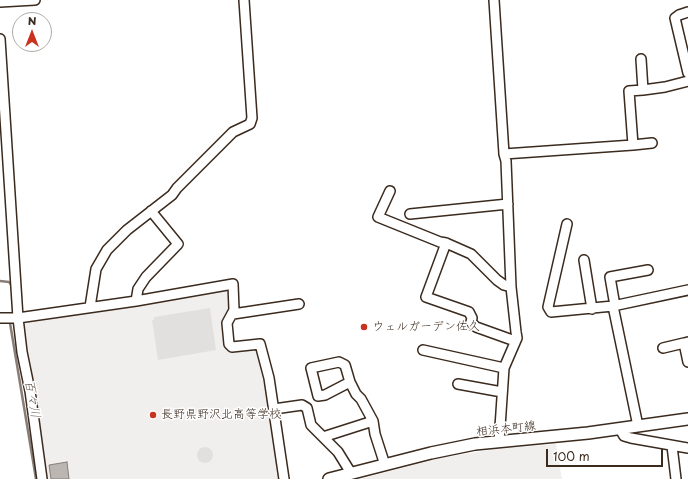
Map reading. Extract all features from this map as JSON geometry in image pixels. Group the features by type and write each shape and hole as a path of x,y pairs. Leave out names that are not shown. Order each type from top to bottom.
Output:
{"main road":[{"name":"相浜本町線","path":"329,479 430,453 475,444 620,429 688,419"}],"street":[{"path":"0,2 35,0"},
{"path":"90,307 96,269 107,250 127,230 172,195 177,188 233,132 250,124 252,118 244,0"},
{"path":"494,0 504,154 506,161 511,287 517,338 504,368 499,442"},
{"path":"688,12 675,18 688,73"},
{"path":"0,39 18,318 42,479"},
{"path":"641,59 643,90"},
{"path":"633,145 629,91 665,87 688,81"},
{"path":"504,154 652,143"},
{"path":"390,191 378,217 471,254 497,280 504,285 511,287"},
{"path":"410,214 508,204"},
{"path":"136,301 138,289 146,277 178,244 151,211"},
{"path":"567,224 548,307 551,312 614,306 688,290"},
{"path":"446,243 426,297 469,312 472,318 471,322 476,327 515,341"},
{"path":"584,260 592,309"},
{"path":"638,426 614,306 610,277 648,270"},
{"path":"0,318 18,318 136,301 232,284 234,310 227,323 229,344 232,347 260,344 269,378 284,479"},
{"path":"233,314 299,304"},
{"path":"663,348 686,343 688,362"},
{"path":"423,350 504,368"},
{"path":"350,382 325,395 318,396 311,368 339,362 345,365 350,382 356,394 361,399 374,421 375,434 385,465"},
{"path":"458,384 502,392"},
{"path":"274,409 302,405 307,408 311,425 338,452 351,474"},
{"path":"324,437 374,421"},
{"path":"620,429 624,436 688,448"},
{"path":"672,446 676,479"}],"shaded area":[{"name":"長野県野沢北高等学校","path":"230,288 230,311 225,320 226,351 257,347 281,479 47,479 23,324"},
{"path":"210,308 216,350 158,360 152,320 154,320 154,317"},
{"path":"556,444 562,479 359,479 441,458 496,449"},
{"path":"202,447 208,447 213,452 211,461 208,463 202,463 197,458 197,452"},
{"path":"67,462 69,479 51,479 49,465"}],"waterway":[{"name":"百々川","path":"0,281 9,282 13,287"},
{"name":"百々川","path":"10,323 36,479"}],"place":[{"name":"ウェルガーデン佐久","path":"364,327"},
{"name":"長野県野沢北高等学校","path":"153,415"}]}
